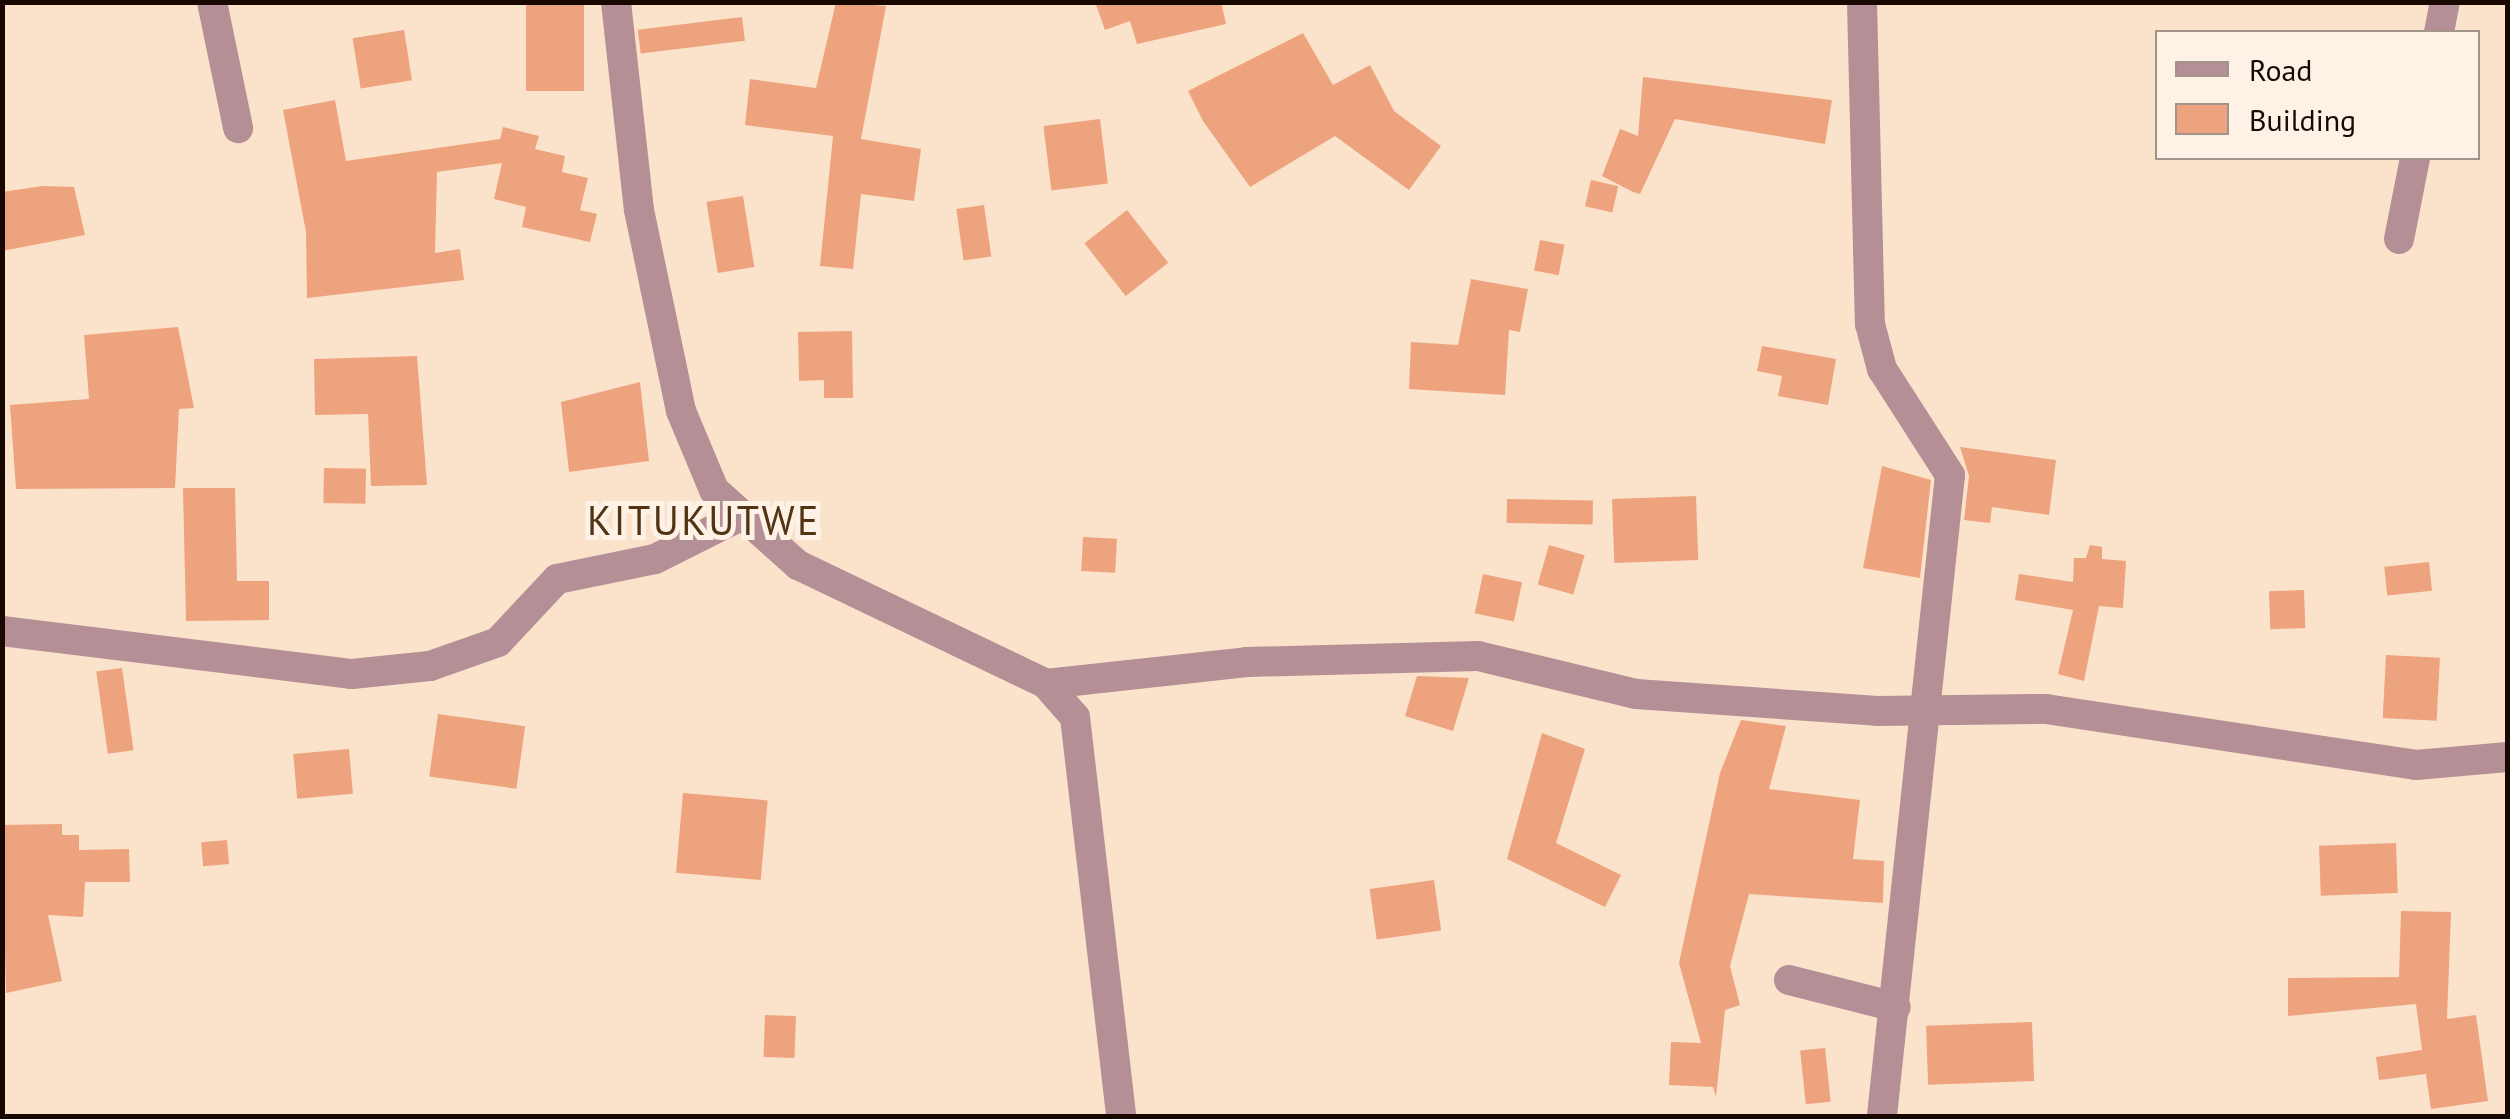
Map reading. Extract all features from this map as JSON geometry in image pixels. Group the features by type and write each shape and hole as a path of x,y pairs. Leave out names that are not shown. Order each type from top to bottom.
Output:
{"street":[{"path":"212,2 238,128"},
{"path":"616,2 640,210 681,411 714,490 798,566 1046,684 1074,717 1087,774 1121,1116"},
{"path":"1862,2 1870,324 1882,369 1950,475 1919,708 1896,1006 1882,1116"},
{"path":"2439,30 2445,2"},
{"path":"2399,239 2415,160"},
{"path":"2,631 352,674 430,666 498,642 557,579 655,559 743,515"},
{"path":"1046,684 1246,662 1478,656 1636,694 1919,708 2046,709 2416,765 2508,757"},
{"path":"1788,980 1896,1006"}],"building":[{"path":"526,2 584,2 584,91 526,91"},
{"path":"836,2 886,6 861,139 921,149 914,201 861,194 853,269 820,266 833,136 745,125 750,79 816,88"},
{"path":"1095,2 1221,2 1226,24 1137,44 1130,21 1105,30"},
{"path":"742,17 745,41 641,54 638,30"},
{"path":"404,30 412,80 361,89 353,38"},
{"path":"1303,33 1333,85 1370,65 1394,111 1441,146 1409,190 1335,136 1250,187 1203,121 1188,91"},
{"path":"1643,77 1832,100 1825,144 1675,119 1640,194 1633,192 1602,176 1620,129 1638,136"},
{"path":"335,100 346,161 500,139 503,127 539,136 535,149 565,156 562,172 588,178 580,210 597,214 590,242 522,227 526,207 494,199 502,163 437,172 435,253 460,249 464,280 307,298 306,232 283,110"},
{"path":"1100,119 1108,184 1051,190 1043,126"},
{"path":"1591,180 1618,186 1612,213 1585,206"},
{"path":"43,186 74,187 85,235 2,251 2,192"},
{"path":"743,196 754,267 718,273 706,202"},
{"path":"984,205 991,256 964,260 956,209"},
{"path":"1127,210 1168,263 1126,296 1084,243"},
{"path":"1540,240 1565,245 1559,275 1534,270"},
{"path":"1471,279 1528,289 1520,332 1509,330 1505,395 1409,389 1411,342 1458,345"},
{"path":"178,327 194,408 179,409 175,488 16,489 10,405 89,399 84,335"},
{"path":"852,331 853,398 824,398 824,380 799,381 798,332"},
{"path":"1762,346 1836,359 1828,405 1778,396 1782,376 1757,371"},
{"path":"417,356 427,485 371,486 368,414 315,415 314,359"},
{"path":"640,382 649,461 569,472 561,402"},
{"path":"1960,447 2056,460 2049,515 1992,507 1990,523 1964,520 1969,476"},
{"path":"1882,466 1931,480 1920,578 1863,568"},
{"path":"324,468 366,469 365,504 323,503"},
{"path":"183,488 235,488 237,581 269,581 269,620 186,621"},
{"path":"1696,496 1698,560 1614,563 1612,499"},
{"path":"1507,499 1593,501 1593,524 1507,523"},
{"path":"1083,537 1117,539 1115,573 1081,571"},
{"path":"1549,545 1585,555 1573,595 1538,584"},
{"path":"2090,545 2102,547 2102,559 2126,561 2123,608 2099,606 2084,681 2058,674 2073,610 2015,600 2019,574 2073,582 2074,558 2086,558"},
{"path":"2429,562 2432,591 2387,596 2384,567"},
{"path":"1483,574 1522,582 1514,621 1475,613"},
{"path":"2304,590 2305,628 2270,629 2269,591"},
{"path":"2386,655 2440,658 2437,721 2383,718"},
{"path":"122,668 134,750 108,754 96,672"},
{"path":"1417,676 1469,678 1453,731 1405,716"},
{"path":"438,714 525,726 516,789 429,776"},
{"path":"1741,720 1786,726 1769,789 1860,800 1853,859 1884,861 1883,903 1749,894 1730,966 1740,1005 1725,1010 1716,1097 1713,1087 1669,1085 1671,1042 1701,1043 1679,963 1720,773"},
{"path":"1542,733 1585,749 1556,843 1621,875 1605,907 1507,859"},
{"path":"349,749 353,794 297,799 293,754"},
{"path":"683,793 768,800 761,880 676,873"},
{"path":"62,824 62,835 79,835 79,850 129,849 130,882 85,882 83,917 48,915 62,981 6,993 2,825"},
{"path":"227,840 229,864 203,866 201,842"},
{"path":"2396,843 2398,893 2321,896 2319,846"},
{"path":"1434,880 1441,931 1377,940 1370,889"},
{"path":"2401,911 2451,912 2447,1019 2476,1015 2488,1101 2431,1109 2426,1074 2379,1080 2376,1057 2422,1050 2416,1004 2288,1016 2288,978 2399,977"},
{"path":"765,1015 796,1016 795,1058 764,1057"},
{"path":"2032,1022 2034,1081 1928,1085 1926,1026"},
{"path":"1825,1048 1831,1102 1806,1104 1800,1051"}],"district":[{"name":"KITUKUTWE","path":"704,520"}]}
